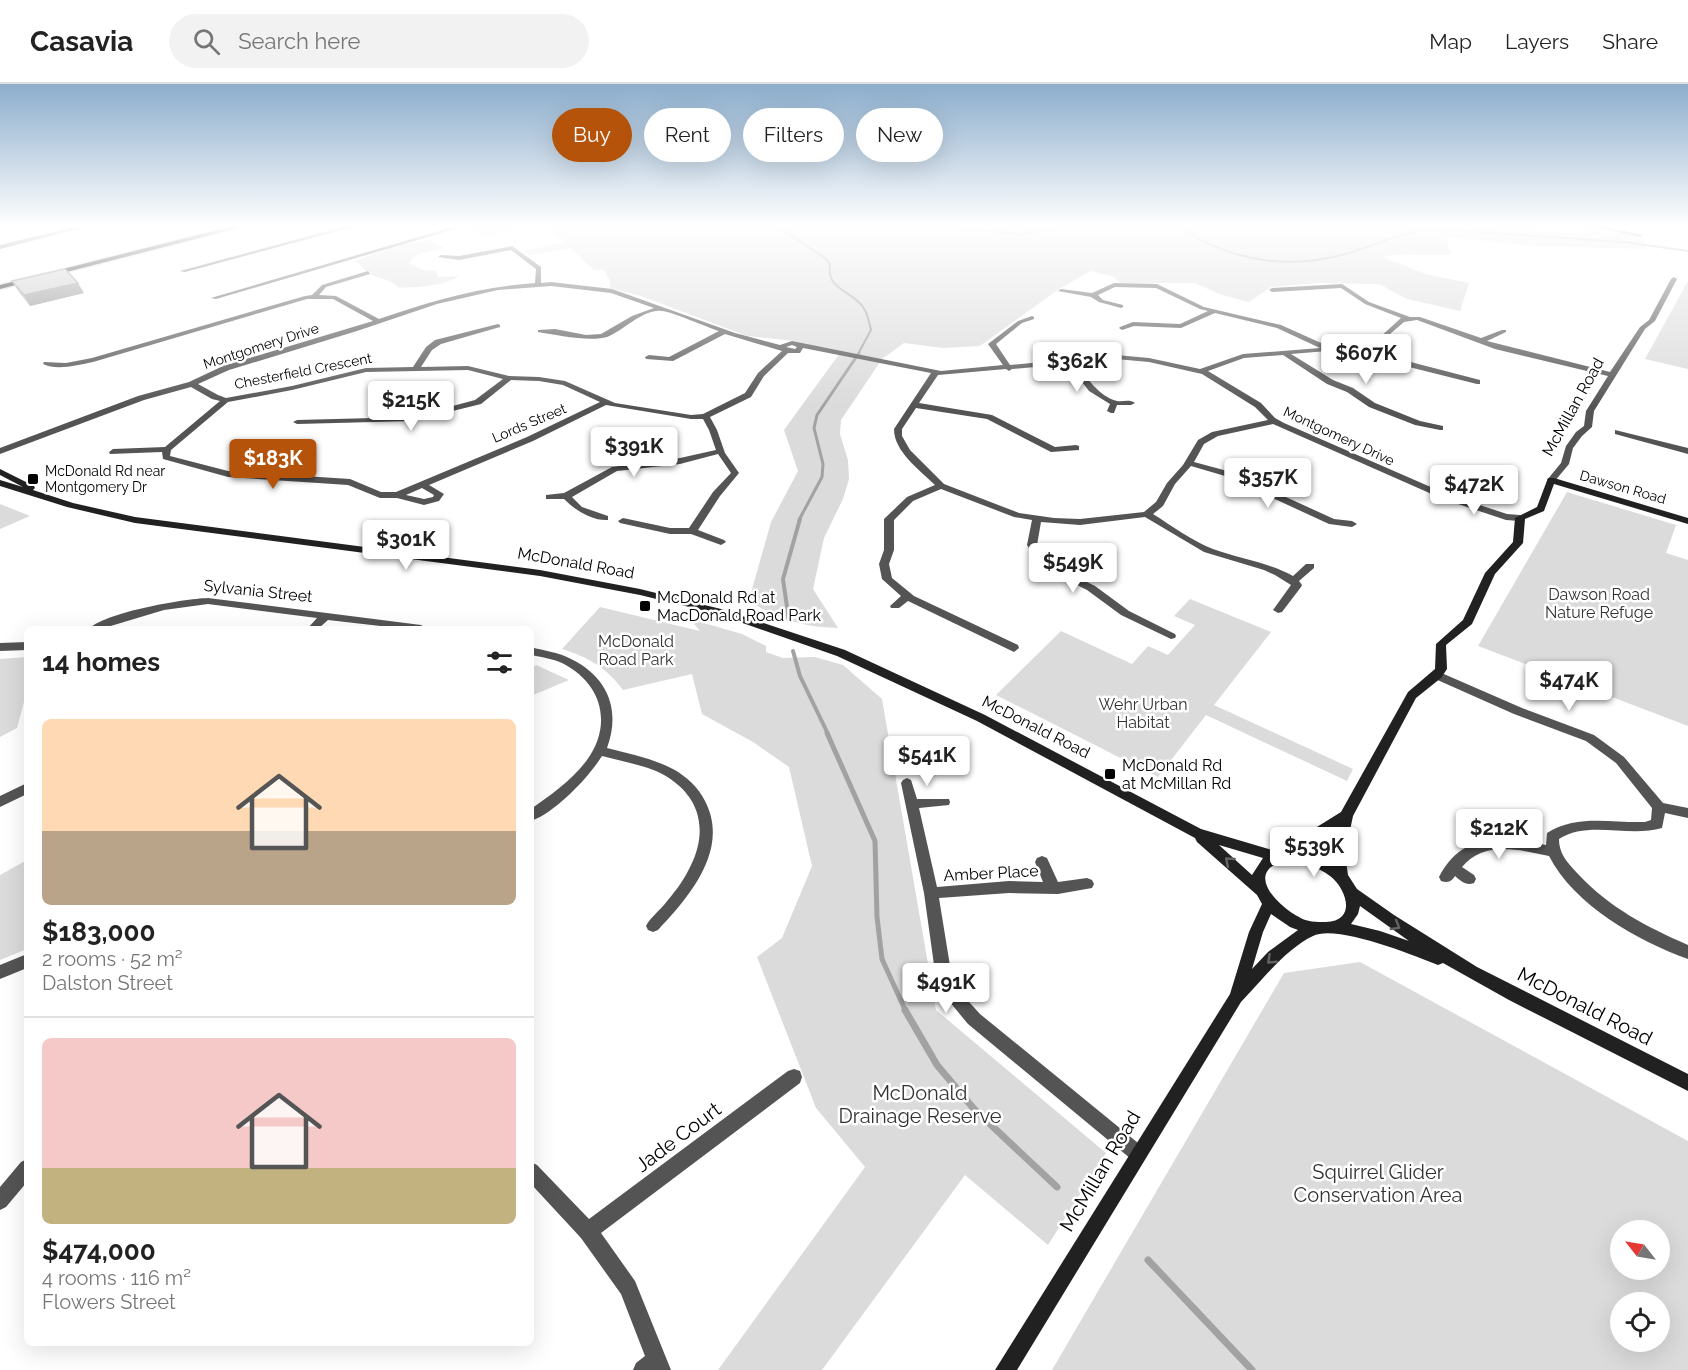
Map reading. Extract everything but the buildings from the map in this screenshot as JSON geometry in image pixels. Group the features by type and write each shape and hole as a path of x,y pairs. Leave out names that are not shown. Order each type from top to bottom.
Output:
{"main road":[{"name":"McDonald Road","path":"0,472 46,498"},
{"name":"McMillan Road","path":"1521,518 1541,509 1551,480"},
{"name":"Dawson Road","path":"1551,480 1688,521"},
{"name":"McDonald Road","path":"0,483 94,512 169,526 540,573 694,605 817,644 981,718 1197,833 1277,857"},
{"path":"1346,885 1322,864 1298,855 1277,857 1261,869 1258,879 1260,890 1269,904 1296,924 1312,928 1336,927 1346,921 1352,912 1353,902 1338,854 1346,816 1412,695 1441,669 1441,645 1468,622 1490,573 1518,543 1521,518"},
{"path":"1298,855 1309,839 1346,816"},
{"name":"McDonald Road","path":"1197,833 1260,890"},
{"name":"McDonald Road","path":"1346,885 1387,920 1462,966 1688,1083"},
{"name":"McMillan Road","path":"1236,997 1256,932 1269,904"},
{"name":"McDonald Road","path":"1336,927 1380,937 1462,966"},
{"name":"McMillan Road","path":"1005,1370 1137,1153 1236,997 1273,957 1312,928"}],"street":[{"path":"214,298 259,285"},
{"path":"315,296 327,285"},
{"name":"Montgomery Drive","path":"0,451 141,398 192,384 226,368 458,296 531,285"},
{"name":"Montgomery Drive","path":"554,285 601,288 630,295 725,331 783,347 818,351 935,373 1009,369 1071,363 1092,358 1127,357 1201,371 1249,399 1274,421 1374,468 1506,517 1521,518"},
{"path":"1093,295 1114,285"},
{"path":"1115,285 1157,286 1212,312 1279,326 1327,348"},
{"name":"McMillan Road","path":"1551,480 1565,464 1569,448 1579,434 1588,427 1590,411 1642,328 1652,321 1671,285"},
{"path":"1272,290 1342,286 1367,303 1407,318 1434,322 1480,341 1612,375"},
{"path":"1287,290 1295,296"},
{"path":"1061,291 1093,295 1101,301 1121,306"},
{"path":"47,364 64,369 298,299 315,296 334,297 379,322"},
{"path":"540,331 557,325 584,336 600,336 615,331 634,318 662,308"},
{"path":"1132,312 1133,324"},
{"path":"1122,328 1133,324 1181,326 1212,312"},
{"path":"1009,369 992,344 1020,322 1032,318"},
{"path":"1381,339 1407,318"},
{"path":"416,368 429,349 438,342 502,325"},
{"path":"649,357 670,359 725,331"},
{"path":"1480,341 1504,331"},
{"path":"1201,371 1233,358 1365,345 1400,362 1477,382"},
{"path":"692,531 716,494 735,474 734,468 721,451 715,429 705,416 748,394 783,347"},
{"path":"1286,354 1372,405 1411,421 1440,428"},
{"path":"670,359 677,366"},
{"path":"1071,363 1092,389 1113,407 1131,403"},
{"name":"Chesterfield Crescent","path":"192,384 215,397 226,400 299,387 356,372 416,368 468,368 508,378 565,383 604,403 637,410 705,416"},
{"path":"935,373 901,423 898,436 906,451 941,486 1007,511 1037,519 1080,522 1147,514 1160,504 1171,483 1189,463 1196,447 1207,438 1274,421"},
{"path":"298,426 422,417 478,402 508,378"},
{"path":"113,452 167,449 226,400"},
{"name":"Lords Street","path":"397,495 530,439 604,403"},
{"path":"915,405 989,417 1054,450 1076,448"},
{"name":"Montgomery Drive","path":"0,443 56,431"},
{"path":"1618,432 1688,451"},
{"path":"167,449 166,457 170,460 228,474 350,482 380,495 397,495 424,502 436,499 439,494 423,484"},
{"path":"1049,459 1054,450"},
{"path":"549,497 566,496 615,468 672,462 721,451"},
{"path":"1189,463 1228,474 1329,526 1352,524"},
{"path":"941,486 910,499 889,519 889,550 884,571 892,585 907,596 1014,648"},
{"path":"566,496 589,517 605,518"},
{"path":"1147,514 1207,550 1266,568 1293,581 1297,585 1278,610"},
{"path":"1037,519 1032,546 1047,565 1091,588 1133,618 1172,636"},
{"path":"623,521 633,526 670,531 692,531 721,542"},
{"path":"1293,581 1310,566"},
{"path":"895,606 907,596"},
{"name":"Sylvania Street","path":"100,626 141,611 195,601 221,601 405,626"},
{"path":"315,626 326,616"},
{"path":"984,648 994,639"},
{"path":"0,647 24,646"},
{"path":"534,652 574,665 592,678 600,688 608,712 605,741 600,751 567,789 534,814"},
{"path":"1437,675 1518,711 1590,738 1620,760 1659,807 1688,813"},
{"path":"600,751 650,764 679,778 701,803 706,819 705,852 699,868 690,885 653,926"},
{"path":"907,783 931,894 943,972 947,984 962,1008 1137,1153"},
{"path":"0,802 24,790"},
{"path":"911,804 944,802"},
{"path":"1659,807 1657,824 1648,827 1573,826 1561,829 1552,837 1554,852 1557,860 1586,893 1604,909 1645,934 1688,952"},
{"path":"1469,879 1450,872 1468,852 1498,844 1554,852"},
{"name":"Amber Place","path":"1042,862 1053,888"},
{"name":"Amber Place","path":"931,894 1009,887 1053,888 1087,884"},
{"path":"0,972 24,962"},
{"name":"Jade Court","path":"588,1231 794,1077"},
{"path":"0,1201 24,1172"},
{"path":"534,1174 588,1231 628,1288 654,1366"}],"green space":[{"path":"395,285 434,285 412,287"},
{"path":"610,285 1066,285 980,346 943,348 904,343 882,359 841,420 840,434 848,460 849,479 843,499 824,538 813,589 838,628 791,621 749,600 771,522 798,471 784,430 840,353 794,341 747,336 641,296 610,288"},
{"path":"1199,285 1294,285 1271,287 1249,302 1219,294"},
{"path":"1381,285 1468,285 1460,311 1407,299"},
{"path":"1686,285 1688,285 1688,369 1645,359"},
{"name":"Dawson Road Nature Refuge","path":"1567,492 1676,525 1666,553 1688,560 1688,726 1478,646"},
{"path":"0,504 30,516 0,529"},
{"name":"Wehr Urban Habitat","path":"1190,599 1271,632 1214,705 1353,769 1347,781 1206,715 1158,777 996,695 1061,631 1132,664 1148,646 1168,655 1195,625 1174,616"},
{"name":"McDonald Drainage Reserve","path":"600,607 700,631 690,619 742,634 766,646 766,652 783,658 815,657 843,665 882,699 936,1010 1106,1153 1048,1245 965,1175 822,1370 718,1370 865,1167 816,1108 757,957 782,938 812,866 789,767 753,742 702,714 692,674 623,690 596,664 562,649"},
{"path":"24,657 24,702 17,728 0,737 0,659"},
{"path":"536,665 569,680 534,695 534,666"},
{"path":"24,862 24,950 0,960 0,875"},
{"name":"Squirrel Glider Conservation Area","path":"1360,962 1688,1141 1688,1370 1052,1370 1284,973"}],"waterway":[{"path":"836,285 858,301 867,315 871,330 858,354"},
{"path":"799,520 822,477 823,464 814,428 817,415 859,353"},
{"path":"789,621 783,579 800,519"},
{"path":"793,651 800,676 828,734"},
{"path":"827,733 875,841 877,917 882,959 905,1011"},
{"path":"905,1011 937,1065 974,1109 1057,1187"},
{"path":"1148,1260 1252,1370"}],"place":[{"name":"McDonald Rd near Montgomery Dr","path":"33,479"},
{"name":"McDonald Rd at MacDonald Road Park","path":"645,606"},
{"name":"McDonald Rd at McMillan Rd","path":"1110,774"}],"park label":[{"name":"McDonald Road Park","path":"636,650"}]}
